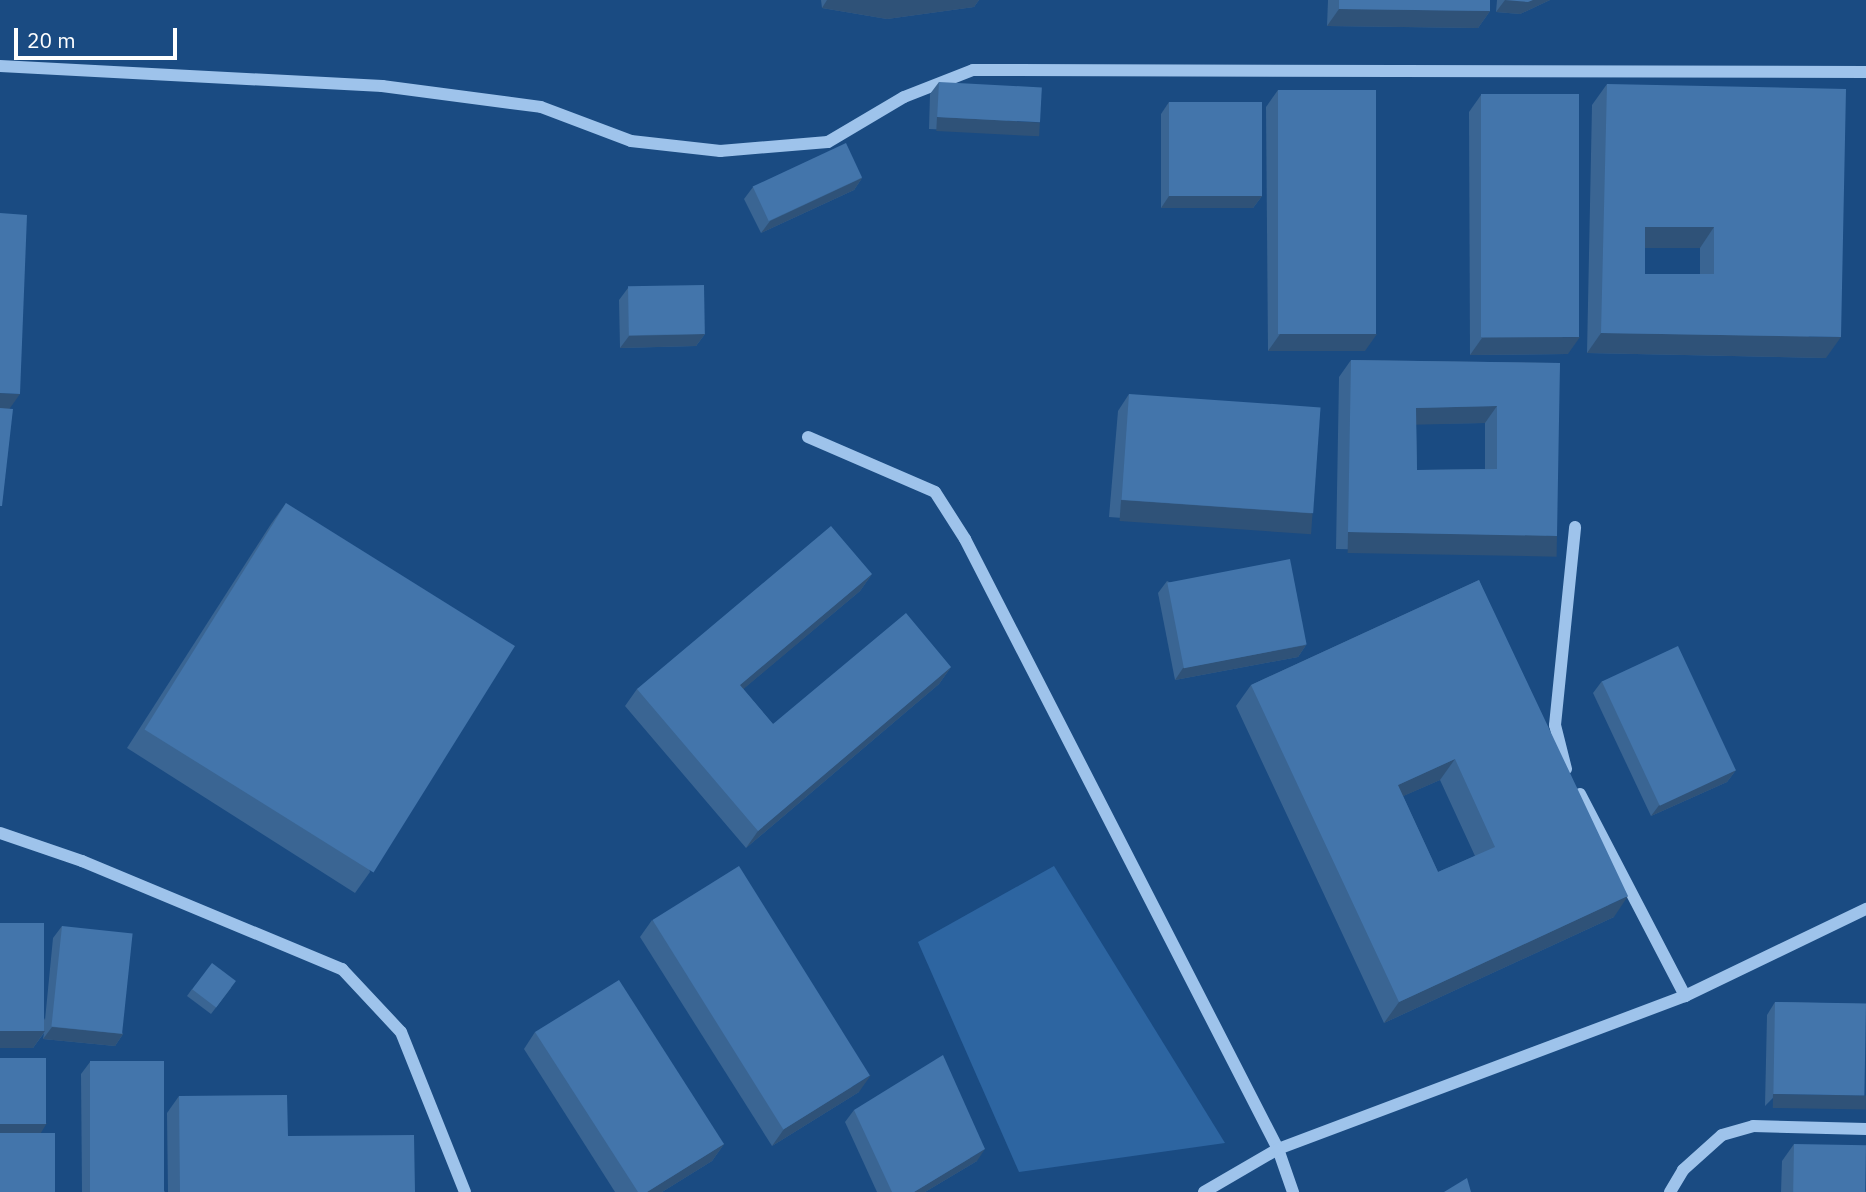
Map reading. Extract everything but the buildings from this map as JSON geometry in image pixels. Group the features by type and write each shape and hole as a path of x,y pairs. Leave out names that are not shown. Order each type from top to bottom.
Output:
{"street":[{"path":"0,66 382,86 541,107 631,141 720,151 828,142 904,97 973,70 1866,72"},
{"path":"808,437 935,492 965,539 1278,1149 1293,1192"},
{"path":"1575,527 1555,725 1561,751 1685,996"},
{"path":"0,833 82,861 342,970 401,1032 465,1192"},
{"path":"1204,1192 1278,1149 1685,996 1866,909"},
{"path":"1671,1192 1683,1170 1722,1135 1753,1126 1866,1129"}],"shaded area":[{"path":"1054,866 1225,1143 1019,1172 918,942"}]}
